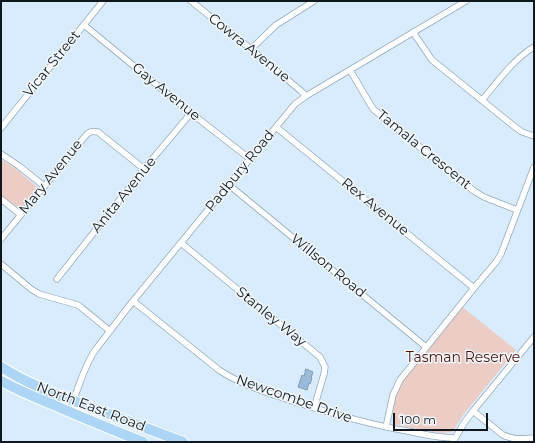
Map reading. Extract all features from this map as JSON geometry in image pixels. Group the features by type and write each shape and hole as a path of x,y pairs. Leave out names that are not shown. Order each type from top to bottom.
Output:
{"highway":[{"name":"North East Road","path":"1,367 45,390 183,442"},
{"name":"North East Road","path":"1,381 57,407 143,442"},
{"path":"57,407 73,401 78,409 97,424"}],"street":[{"name":"Vicar Street","path":"1,128 103,1"},
{"name":"Cowra Avenue","path":"191,1 302,91 306,96"},
{"path":"251,49 283,19 314,1"},
{"name":"Padbury Road","path":"73,401 91,356 133,301 295,104 466,1"},
{"name":"Gay Avenue","path":"84,25 191,113 250,159"},
{"path":"413,32 432,60 522,132 534,136"},
{"path":"482,100 513,64 534,47"},
{"name":"Tamala Crescent","path":"350,70 373,109 474,191 484,197 517,210"},
{"name":"Anita Avenue","path":"57,279 144,169 191,113"},
{"name":"Rex Avenue","path":"276,127 474,288"},
{"name":"Mary Avenue","path":"1,239 90,131 98,132 144,169"},
{"path":"1,154 44,186"},
{"path":"386,428 393,395 400,380 501,254 534,167"},
{"name":"Willson Road","path":"229,185 426,347"},
{"path":"1,199 20,215"},
{"name":"Stanley Way","path":"181,243 320,357 325,367 314,408"},
{"path":"1,264 39,294 82,308 110,331"},
{"name":"Newcombe Drive","path":"133,301 210,363 228,376 250,387 314,408 386,428 454,440"},
{"path":"454,440 473,411 534,337"},
{"path":"473,411 502,435 516,439 534,438"}],"green space":[{"path":"1,159 16,169 38,188 20,209 1,196"},
{"name":"Tasman Reserve","path":"460,305 516,350 464,414 452,432 431,432 393,424 394,404 400,380"}],"building":[{"path":"306,369 313,372 307,390 298,387 302,375 304,376"}]}
